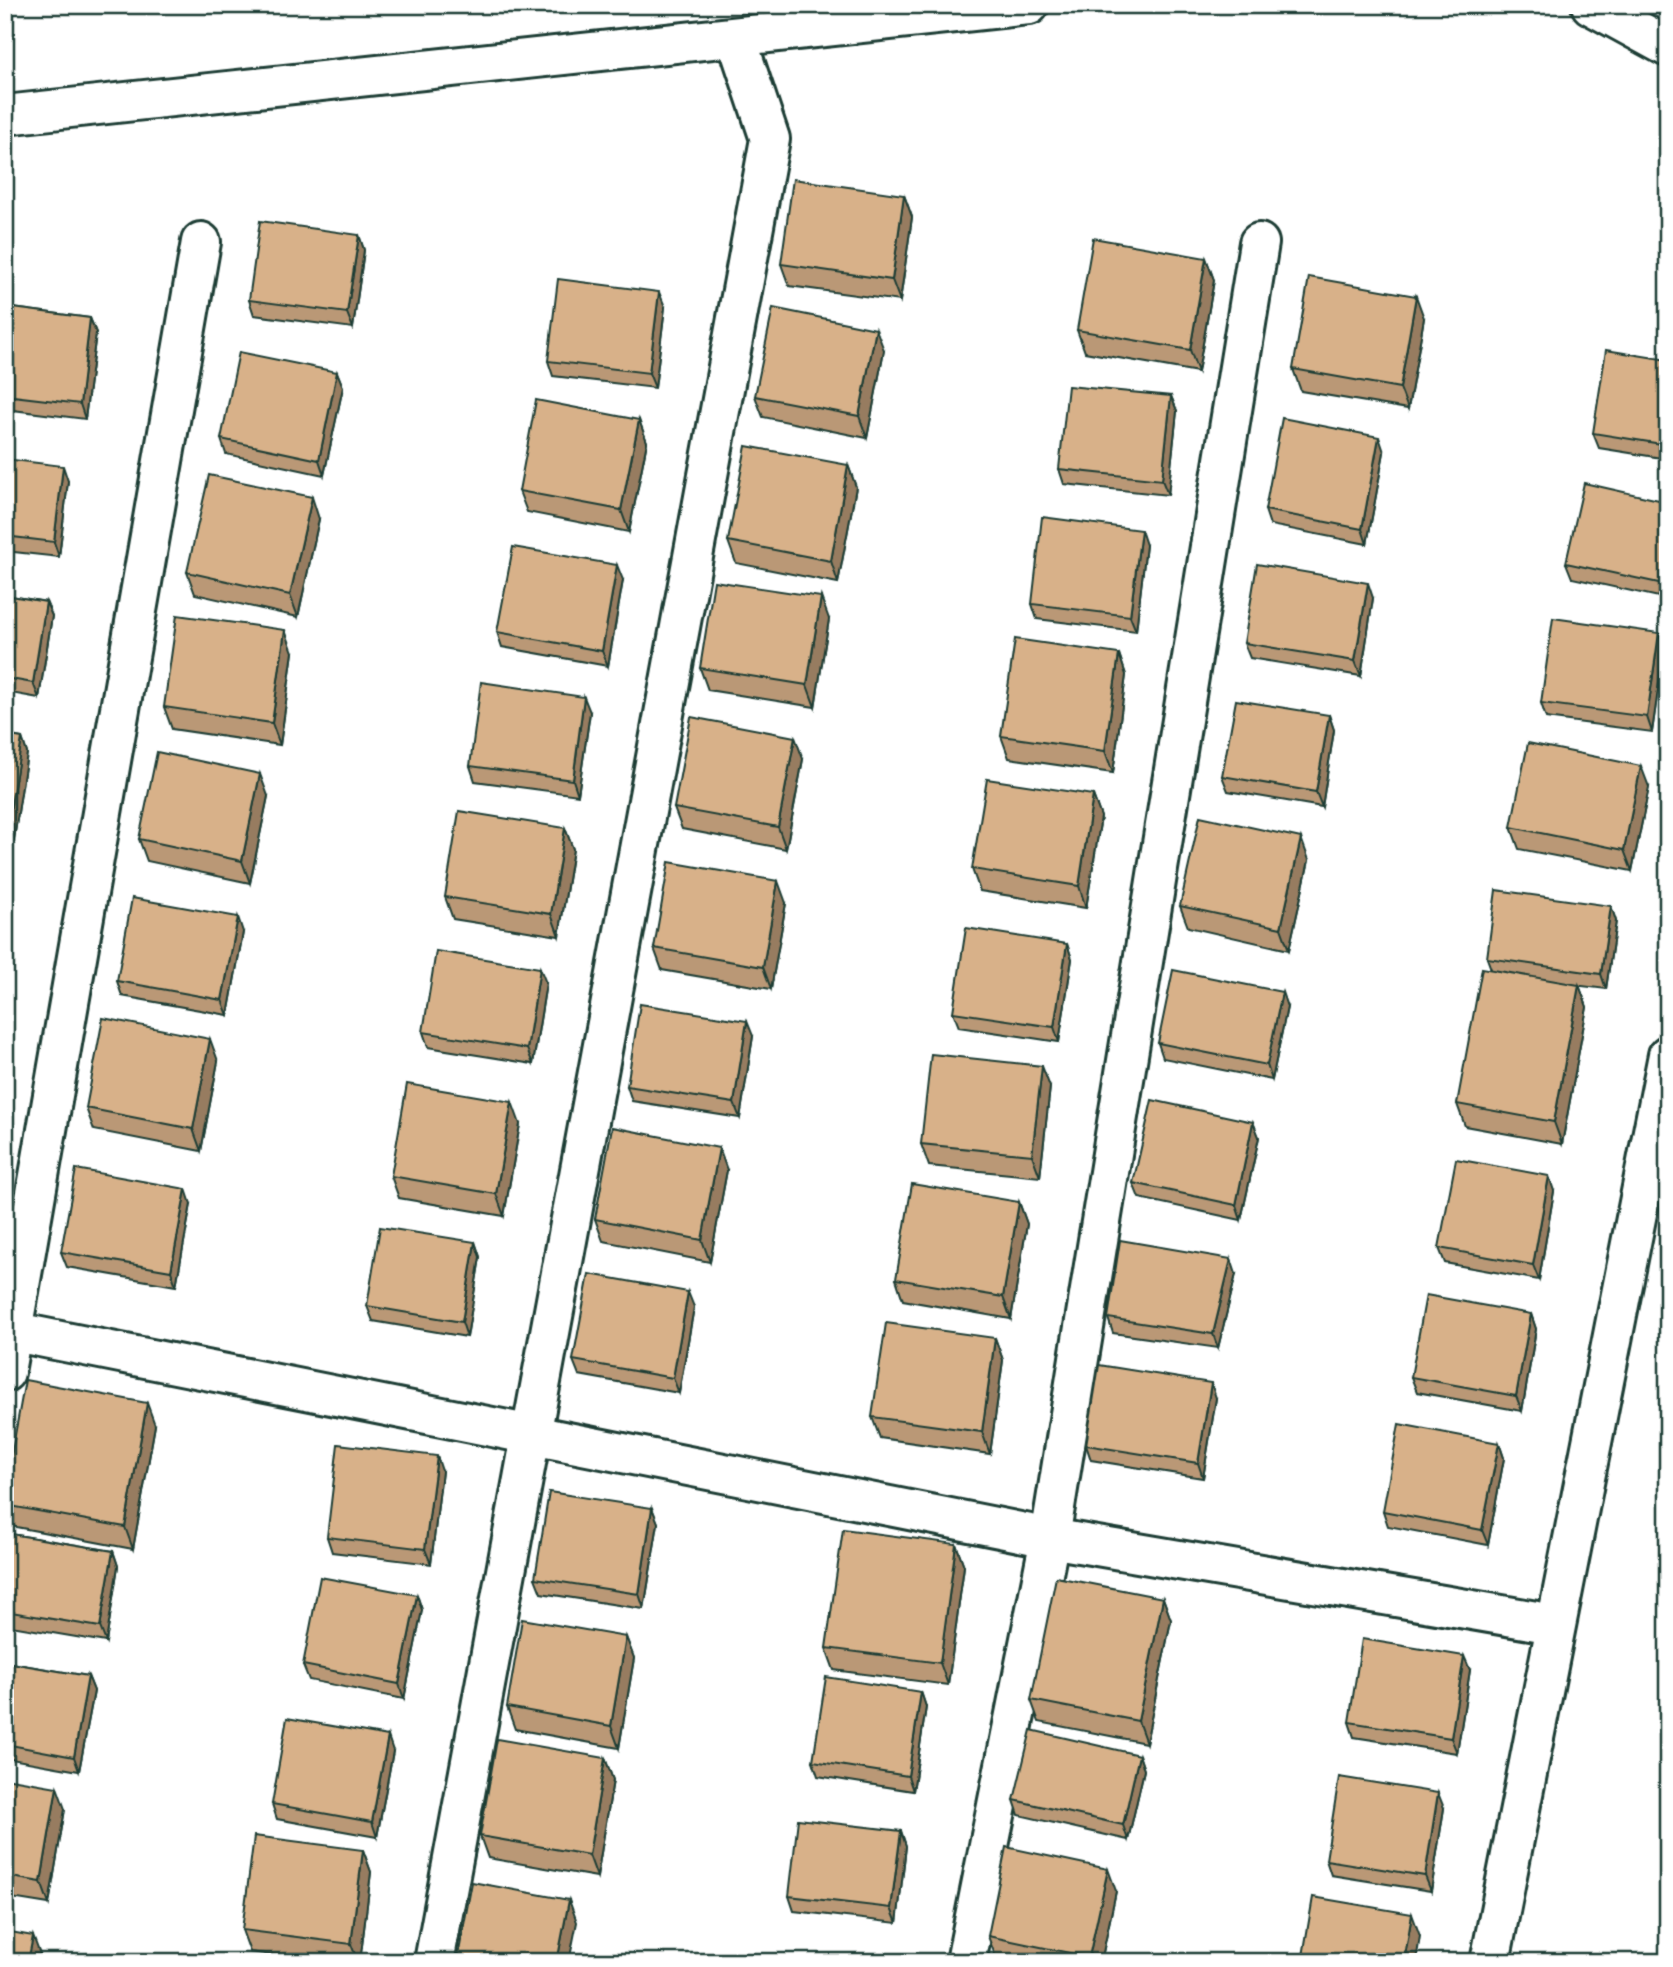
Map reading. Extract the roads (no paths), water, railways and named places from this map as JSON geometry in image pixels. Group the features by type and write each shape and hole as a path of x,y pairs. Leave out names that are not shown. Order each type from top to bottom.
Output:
{"street":[{"path":"5,115 1029,5"},
{"path":"1591,5 1668,47"},
{"path":"435,1962 770,139 736,37"},
{"path":"5,1372 9,1331 201,242"},
{"path":"966,1962 1050,1538 1259,243"},
{"path":"1490,1962 1554,1624 1668,1055"},
{"path":"9,1331 1050,1538 1554,1624"}]}
